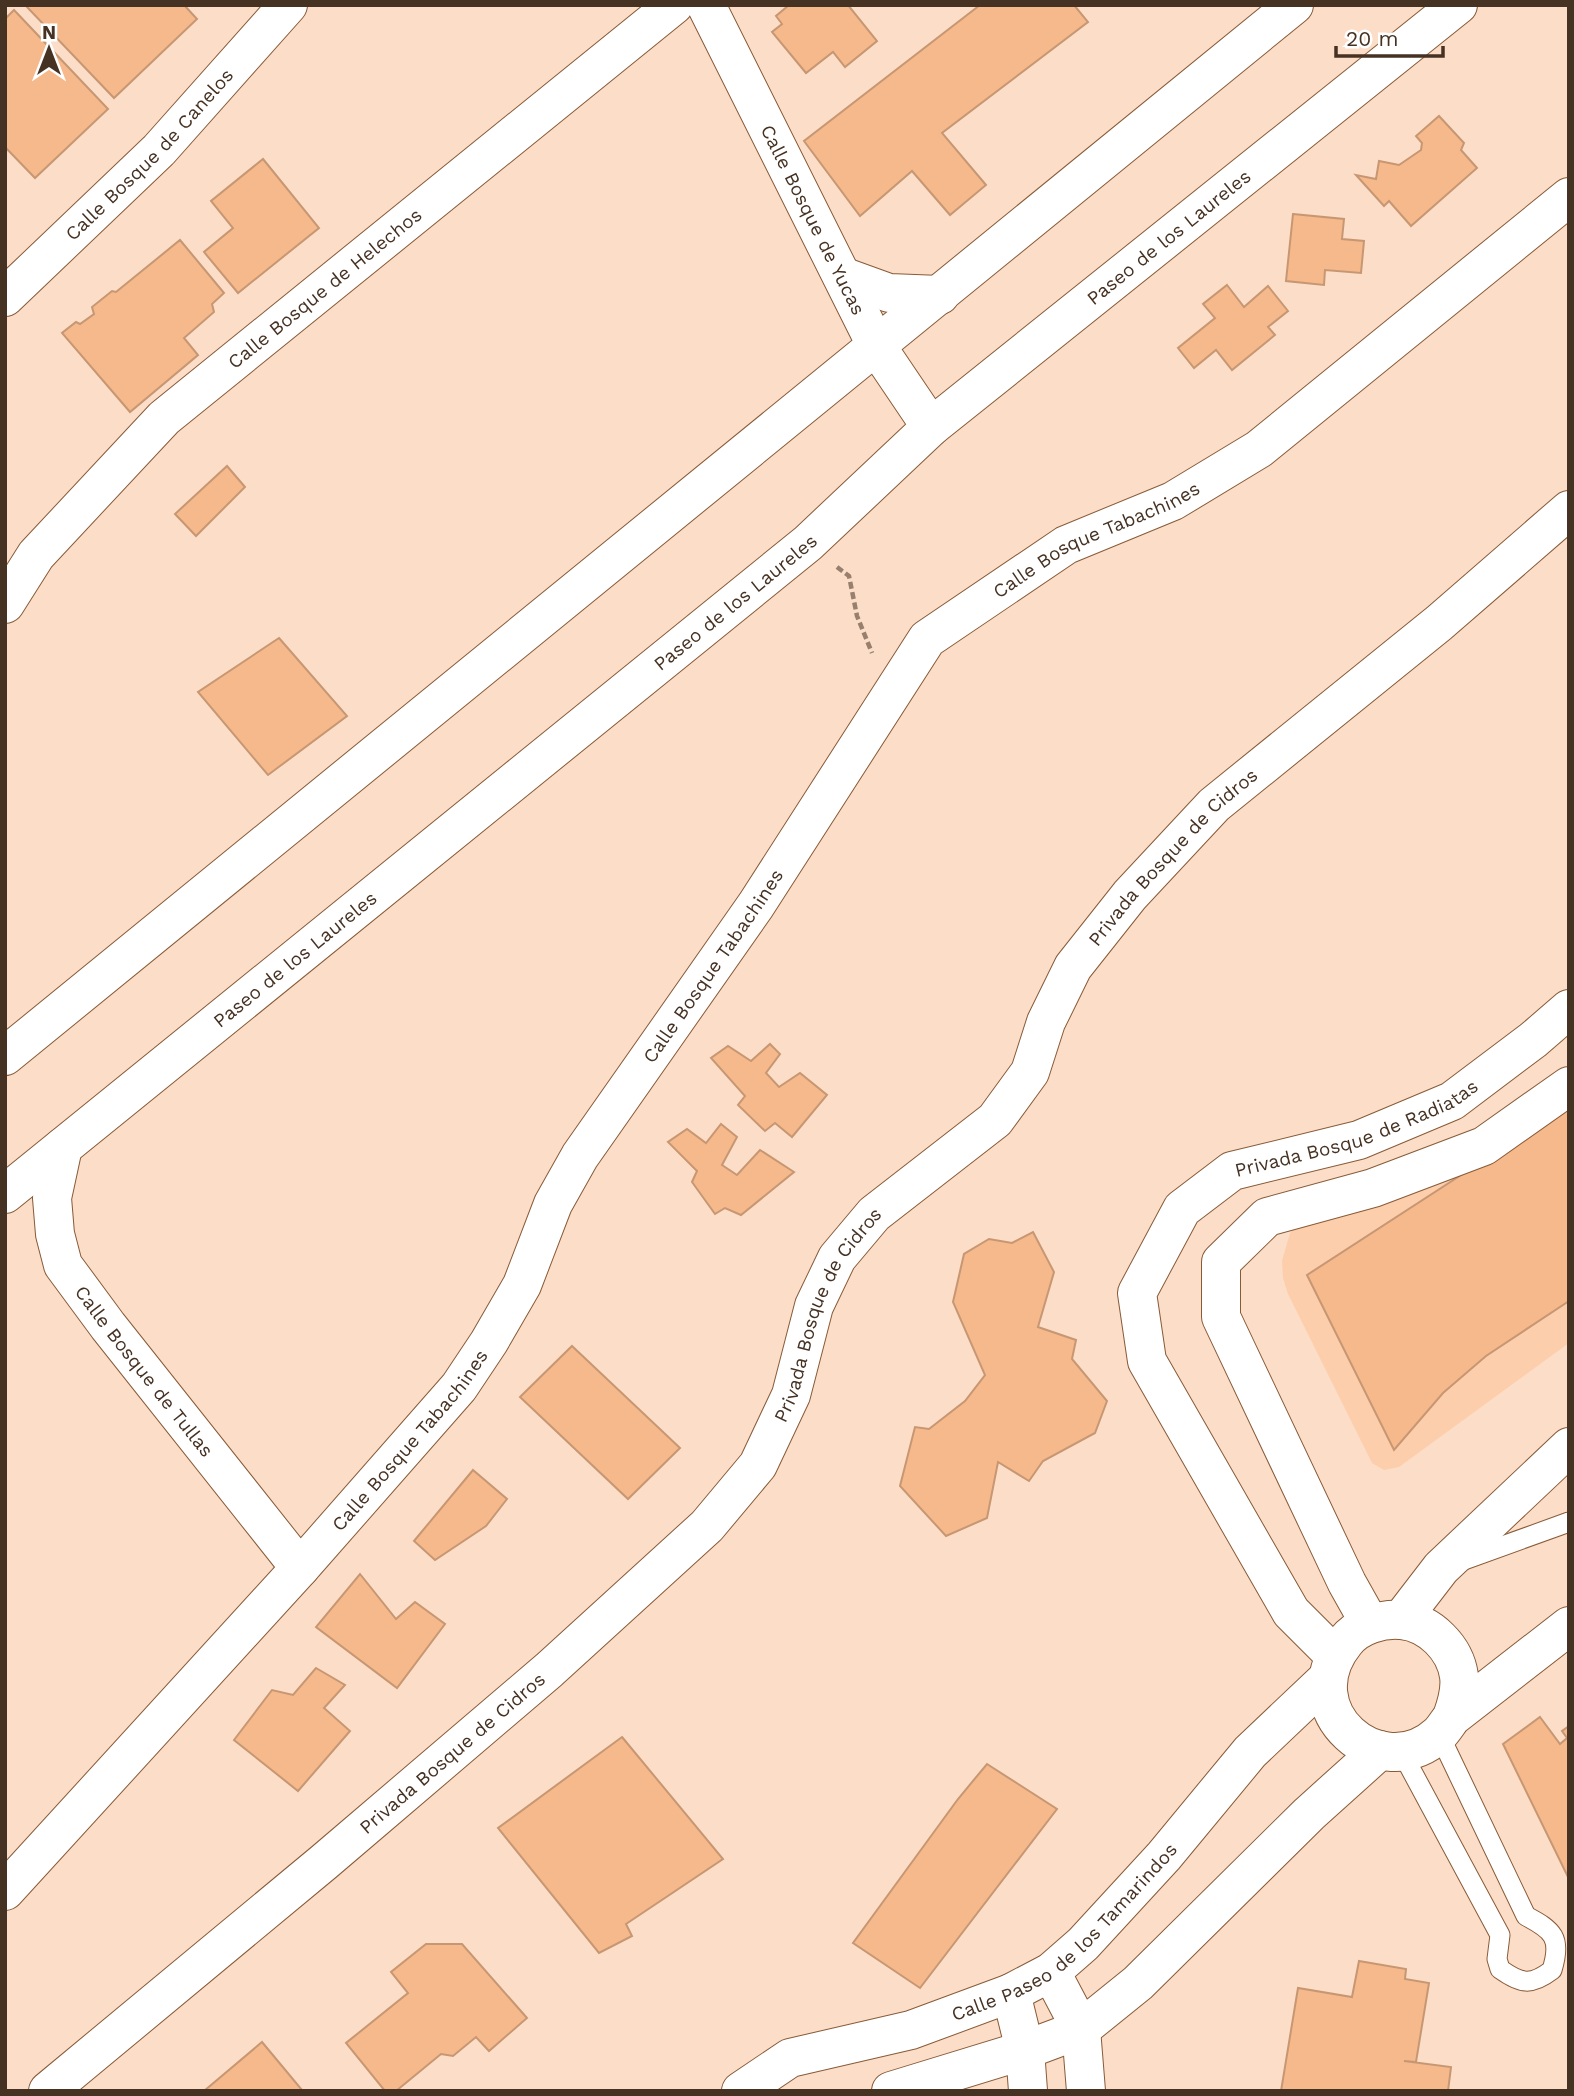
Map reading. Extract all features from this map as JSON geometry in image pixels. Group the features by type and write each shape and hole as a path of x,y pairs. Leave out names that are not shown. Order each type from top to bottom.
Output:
{"street":[{"name":"Calle Bosque de Canelos","path":"5,297 159,150 288,5"},
{"name":"Calle Bosque de Helechos","path":"5,604 36,555 164,418 674,5"},
{"name":"Calle Bosque de Yucas","path":"706,5 877,347 931,427"},
{"path":"5,1056 1294,5"},
{"name":"Paseo de los Laureles","path":"5,1194 808,543 931,427 1458,5"},
{"name":"Calle Bosque Tabachines","path":"5,1891 300,1568 467,1376 522,1285 553,1204 580,1156 756,905 927,639 1066,545 1173,501 1259,449 1569,197"},
{"path":"842,276 889,293 940,295"},
{"name":"Privada Bosque de Cidros","path":"48,2091 324,1862 549,1670 707,1526 758,1465 791,1395 814,1306 836,1258 874,1214 995,1120 1030,1072 1046,1022 1073,967 1130,895 1214,805 1439,623 1569,510"},
{"name":"Privada Bosque de Radiatas","path":"1331,1667 1291,1612 1147,1361 1137,1293 1182,1209 1232,1171 1359,1140 1452,1101 1533,1040 1569,1009"},
{"path":"1446,1725 1459,1696 1459,1675 1452,1655 1440,1638 1422,1626 1386,1622 1347,1583 1221,1317 1221,1262 1267,1217 1373,1188 1484,1146 1569,1086"},
{"name":"Calle Bosque de Tullas","path":"63,1147 52,1198 55,1234 63,1265 108,1326 300,1568"},
{"path":"1391,1751 1357,1741 1340,1725 1329,1703 1331,1667 1350,1636 1386,1622 1569,1447"},
{"path":"891,2091 1025,2050 1081,2029 1138,1983 1308,1814 1391,1751 1422,1745 1554,1637"},
{"name":"Calle Paseo de los Tamarindos","path":"741,2091 790,2058 911,2030 1011,1993 1051,1972 1083,1944 1164,1856 1250,1752 1331,1667"},
{"path":"1051,1972 1081,2029 1086,2091"},
{"path":"1011,1993 1025,2050 1028,2091"}],"lane":[{"path":"1441,1569 1569,1522"},
{"path":"1554,1637 1569,1609"},
{"path":"1391,1751 1500,1935 1497,1959 1500,1969 1519,1981 1541,1979 1552,1970 1557,1945 1555,1938 1548,1928 1526,1916 1446,1725"}],"path":[{"path":"808,543 849,576 857,616 872,651 871,664"}],"shaded area":[{"path":"1569,1093 1569,1343 1399,1467 1384,1470 1372,1463 1288,1294 1282,1261 1290,1233 1300,1221"}],"building":[{"path":"184,5 197,19 114,98 26,6"},
{"path":"789,5 848,5 877,41 845,67 833,52 806,73 772,32 782,24 776,16"},
{"path":"980,5 1074,5 1088,22 942,133 986,185 950,215 912,171 860,216 804,141"},
{"path":"14,10 108,109 35,178 5,147 5,19"},
{"path":"1439,116 1464,143 1461,150 1477,168 1411,226 1389,201 1384,206 1356,175 1376,179 1379,161 1399,165 1421,150 1422,143 1416,136"},
{"path":"263,159 319,228 238,293 204,252 233,228 211,201"},
{"path":"1293,214 1344,219 1342,239 1364,241 1361,273 1325,270 1324,285 1286,281"},
{"path":"180,240 224,293 212,304 214,312 184,338 198,355 130,412 62,333 76,322 80,324 94,314 92,307 112,291 116,292"},
{"path":"1227,285 1244,307 1268,286 1288,311 1268,327 1275,335 1232,370 1216,350 1194,368 1178,348 1215,318 1203,304"},
{"path":"227,466 245,487 196,536 175,514"},
{"path":"279,638 347,716 268,775 198,692"},
{"path":"770,1044 780,1054 766,1073 779,1087 800,1073 827,1095 792,1137 775,1123 765,1131 738,1105 745,1096 711,1058 728,1046 751,1061"},
{"path":"1569,1105 1569,1301 1486,1356 1443,1393 1394,1450 1307,1275"},
{"path":"721,1124 737,1137 722,1165 737,1175 760,1150 794,1172 741,1215 725,1208 715,1214 692,1182 697,1171 668,1142 687,1129 706,1143"},
{"path":"1033,1232 1054,1272 1038,1327 1076,1340 1072,1359 1107,1401 1095,1433 1043,1461 1029,1481 998,1462 987,1518 946,1536 900,1486 915,1427 929,1429 965,1401 985,1375 953,1302 964,1254 989,1239 1012,1243"},
{"path":"572,1346 680,1448 628,1499 520,1397"},
{"path":"473,1470 507,1499 486,1526 435,1560 414,1541"},
{"path":"360,1574 396,1619 415,1602 445,1624 397,1688 316,1627"},
{"path":"316,1668 345,1685 324,1708 350,1731 298,1791 234,1740 272,1690 293,1695"},
{"path":"1540,1717 1560,1744 1567,1738 1562,1731 1569,1726 1569,1879 1503,1744"},
{"path":"622,1737 723,1859 626,1924 632,1936 599,1953 498,1828"},
{"path":"987,1764 1057,1809 920,1988 853,1943 958,1799"},
{"path":"426,1944 462,1944 527,2018 489,2051 476,2037 453,2056 441,2054 396,2091 385,2091 346,2043 408,1993 391,1972"},
{"path":"1359,1961 1406,1969 1405,1979 1429,1983 1416,2062 1404,2061 1451,2067 1448,2091 1281,2091 1298,1988 1352,1997"},
{"path":"262,2042 302,2090 204,2091"}]}
